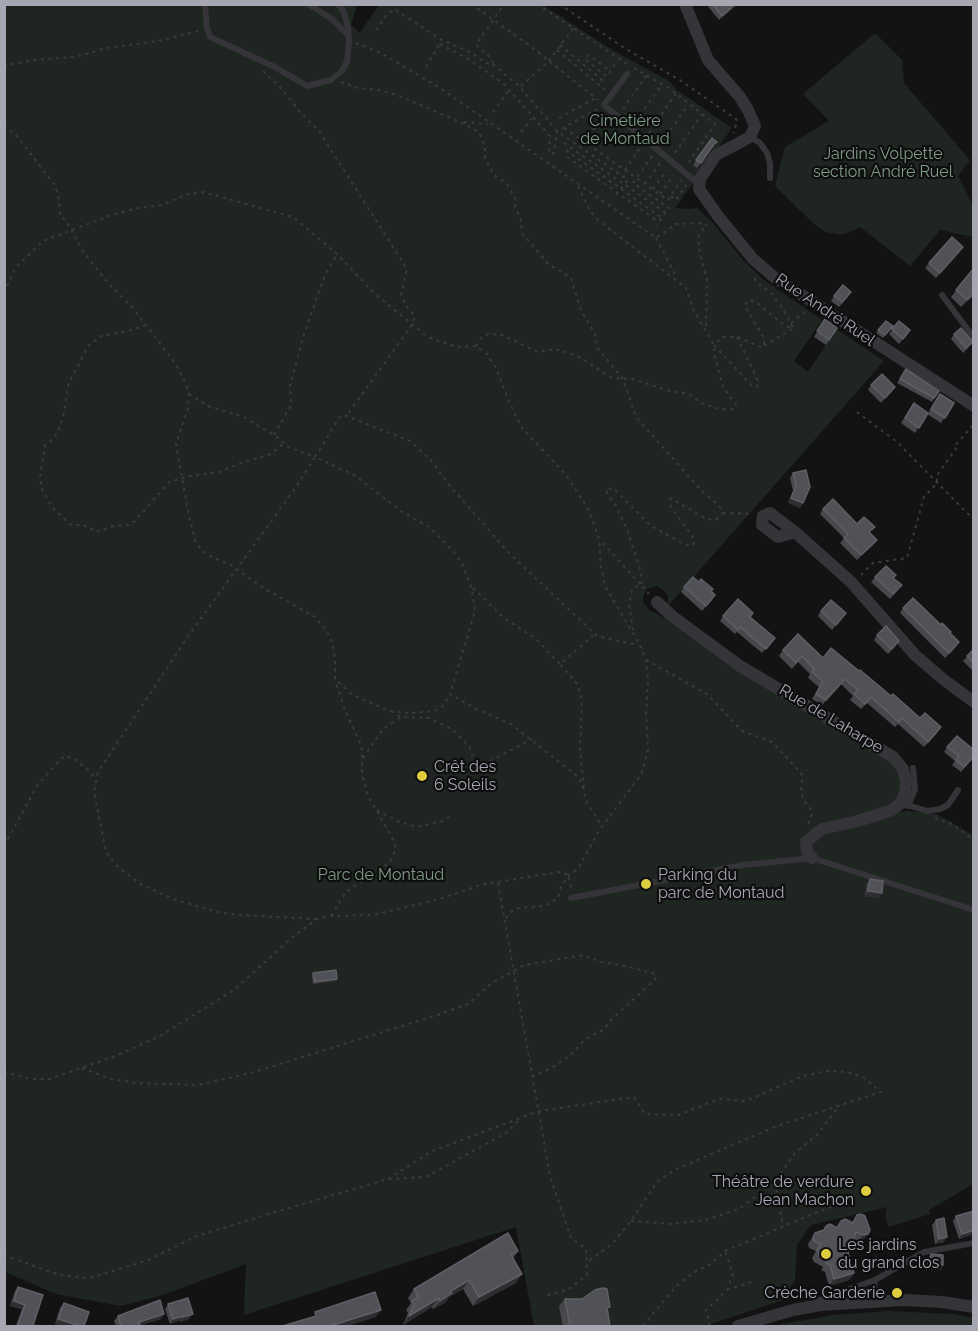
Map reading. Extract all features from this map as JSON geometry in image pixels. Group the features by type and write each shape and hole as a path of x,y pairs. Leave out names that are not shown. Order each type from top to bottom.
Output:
{"street":[{"path":"685,4 708,60 740,97 754,121 754,133 750,137 716,155 700,179 699,189"},
{"name":"Rue André Ruel","path":"699,189 733,236 753,259 774,277 974,406"},
{"path":"763,516 770,513 795,531 852,584 915,655 974,702"},
{"name":"Rue de Laharpe","path":"657,602 672,616 740,666 893,757 903,769 906,781 904,805"},
{"path":"812,858 807,852 806,842 822,829 858,821 904,805"},
{"path":"738,1326 793,1310 821,1305 942,1302 974,1306"}],"lane":[{"path":"205,4 210,37 275,67 307,86 326,82 336,77 347,62 349,39 343,10 338,4"},
{"path":"308,4 332,19 349,39"},
{"path":"627,74 604,105 685,173 699,189"},
{"path":"750,137 760,143 767,153 770,178"},
{"path":"942,296 974,338"},
{"path":"913,768 915,789 904,805 927,811 948,805 958,790"},
{"path":"571,898 743,865 812,858 974,910"},
{"path":"793,1310 875,1280 924,1252 974,1243"},
{"path":"875,1280 874,1291 879,1302"}],"path":[{"path":"471,4 549,60 604,105 557,131"},
{"path":"493,64 492,59 476,45 504,4"},
{"path":"537,4 618,59 676,93 715,124 668,200 563,128"},
{"path":"559,4 626,49 680,80 736,120 734,133"},
{"path":"376,30 394,9 442,40 472,53 486,63 493,64 520,87 557,131 628,180 615,196"},
{"path":"4,66 32,60 76,57 110,47 158,41 207,28"},
{"path":"520,87 549,60 573,28"},
{"path":"349,39 412,70 529,148 656,238 679,280 690,294 694,311 714,345 750,385 757,387 758,381 737,337"},
{"path":"426,67 442,40"},
{"path":"440,44 468,59 503,83 550,136 551,154 554,153 557,131"},
{"path":"560,45 603,81"},
{"path":"557,50 601,85 609,99"},
{"path":"250,55 304,117 320,131 405,266 407,274 401,295 407,307 416,315 412,326 347,415 339,418 296,487 189,635 95,778 94,797 106,852 123,871 140,884 176,900 218,912 239,915 317,919 331,916 373,915 436,900 476,885 560,872 569,875"},
{"path":"606,76 585,59 589,55 610,71"},
{"path":"601,85 618,59"},
{"path":"579,138 616,116 647,75"},
{"path":"336,77 352,87 397,95 478,132 485,146 485,158 494,175 507,184 515,198 522,233 549,265 571,279 581,310 595,334 596,346 623,379 636,417 723,513"},
{"path":"632,128 662,84"},
{"path":"493,112 509,90"},
{"path":"625,170 676,93"},
{"path":"559,118 596,99"},
{"path":"656,226 669,208 633,183 689,104"},
{"path":"653,189 702,114"},
{"path":"521,132 533,117"},
{"path":"460,122 491,124"},
{"path":"4,126 16,135 54,184 58,194 60,214 94,267 126,299 181,373 189,394 188,408 176,444 180,478 197,544 207,555 236,568 271,593 307,611 321,623 332,641 335,679 345,710 362,747 364,783 374,809 392,837 396,848 386,866 346,892 331,916"},
{"path":"564,143 666,213"},
{"path":"566,150 662,218"},
{"path":"567,157 659,222"},
{"path":"645,184 670,160"},
{"path":"660,194 685,173"},
{"path":"670,196 676,200 685,173"},
{"path":"576,182 597,220 642,256 679,280"},
{"path":"4,293 16,267 43,241 123,211 161,205 203,192 293,217 337,254 374,293 412,326 440,342 456,347 476,346 492,361 509,402 528,436 558,467 583,498 596,524 605,586 640,645 646,660 648,681 647,759 636,782 602,826 578,869 569,875 558,898 545,906 519,908 505,919"},
{"path":"656,238 676,224 702,223 706,225 698,237 707,280 706,328"},
{"path":"274,435 291,402 290,386 303,337 325,274 337,254"},
{"path":"753,259 751,268 754,280 771,293 792,323 792,328"},
{"path":"764,346 764,338 746,308 749,300 756,302 785,326 792,328"},
{"path":"792,323 804,312 811,312"},
{"path":"146,325 98,338 88,346 66,392 60,426 53,439 45,445 41,485 52,507 71,525 84,525 93,531 99,531 132,523 167,483 180,478 219,472 271,454 284,443"},
{"path":"714,345 723,337 737,337 761,347 792,328"},
{"path":"476,346 484,336 496,333 538,352 555,349 569,353 581,358 609,377 633,379 666,390 689,394 701,403 716,408 733,409 735,405 723,387 714,345"},
{"path":"189,394 208,406 244,417 274,435 290,448 354,475 401,511 429,527 459,558 471,585 474,606 473,621 450,694 442,707 435,711 411,713 389,711"},
{"path":"857,412 897,442 974,520"},
{"path":"347,415 417,446 508,552 595,634 640,645"},
{"path":"852,584 873,563 907,558 924,497 937,483 938,475 956,449 954,447 973,421"},
{"path":"642,586 641,572 627,530 616,506 607,494 607,488 614,489 651,526 690,546 694,544 694,539 671,507 670,499 706,519 715,520 723,513 750,513 763,516"},
{"path":"599,539 657,602"},
{"path":"471,585 504,618 532,635 577,684 582,699 580,750 584,791 587,803 602,826"},
{"path":"633,633 629,599 633,588 642,586"},
{"path":"560,664 595,634"},
{"path":"646,660 707,694 741,731 772,742 790,761 803,776 801,790 803,799 812,811 811,819 804,831"},
{"path":"335,679 351,694 401,717 429,718 452,729 469,746 477,768 532,739"},
{"path":"450,694 476,710 511,724 532,739 577,776 584,791"},
{"path":"363,758 383,729 401,717"},
{"path":"4,846 38,784 64,756 79,762 95,778"},
{"path":"374,809 397,821 417,827 443,821 452,815"},
{"path":"927,811 938,820 952,824 974,840"},
{"path":"569,875 571,898"},
{"path":"498,883 550,1176 571,1238 586,1249 587,1275 569,1289 544,1296"},
{"path":"4,1072 40,1080 59,1077 144,1044 176,1028 234,990 294,936 317,919"},
{"path":"82,1068 108,1078 135,1083 197,1085 251,1073 375,1036 468,1004 492,983 524,964 583,955 601,962 655,974 656,978 603,1030 584,1040 572,1055 550,1069 533,1076"},
{"path":"388,1179 432,1151 539,1111 634,1097 645,1113 678,1115 719,1099 746,1101 802,1076 827,1071 863,1077 880,1092 777,1126 674,1170 657,1182 612,1245 586,1263"},
{"path":"631,1221 672,1224 705,1220 739,1209 775,1182 795,1153 817,1135 839,1106"},
{"path":"4,1255 59,1275 89,1278 146,1261 197,1236 388,1179 426,1177 506,1133 522,1118"},
{"path":"775,1182 783,1225"},
{"path":"643,1326 676,1286 696,1271 711,1264 725,1251 783,1225 827,1208 849,1203"},
{"path":"725,1251 733,1274 727,1290"},
{"path":"710,1326 706,1310 727,1290 754,1281"}],"green space":[{"name":"Parc de Montaud","path":"4,5 357,5 351,25 360,33 379,5 543,5 614,51 669,81 677,90 732,128 675,208 697,208 764,280 822,320 794,361 808,372 836,329 884,361 668,606 668,595 656,586 647,589 643,602 649,610 678,625 884,755 900,774 897,812 937,814 973,835 973,1184 929,1210 930,1214 889,1227 885,1217 887,1207 811,1225 797,1245 795,1280 789,1289 792,1297 705,1326 534,1326 516,1227 244,1315 246,1264 160,1296 121,1306 56,1294 5,1272"},
{"name":"Jardins Volpette section André Ruel","path":"875,33 902,60 904,83 970,160 958,176 973,205 973,237 940,230 910,266 860,227 842,235 825,232 775,186 785,147 829,121 803,94"},
{"path":"888,1311 954,1314 973,1318 973,1326 772,1326 833,1315"}],"building":[{"path":"713,4 735,4 722,16"},
{"path":"712,138 717,142 701,163 696,160"},
{"path":"952,237 963,247 940,273 929,263"},
{"path":"974,268 974,293 967,300 956,290"},
{"path":"843,285 851,292 842,302 834,296"},
{"path":"825,319 837,328 829,340 817,331"},
{"path":"886,321 893,326 885,335 878,330"},
{"path":"899,321 910,330 903,339 892,329"},
{"path":"961,328 973,342 966,348 954,334"},
{"path":"906,369 939,391 934,398 900,379"},
{"path":"882,374 895,387 885,398 871,385"},
{"path":"940,394 954,403 945,418 931,409"},
{"path":"914,403 928,413 919,428 905,418"},
{"path":"806,470 810,487 803,503 791,498 796,486 793,473"},
{"path":"833,499 857,524 864,517 875,527 869,532 877,540 861,555 844,538 848,534 823,509"},
{"path":"886,566 896,575 893,578 902,585 893,594 875,577"},
{"path":"693,577 699,582 701,579 713,589 711,591 715,595 706,606 684,587"},
{"path":"913,598 941,625 942,623 959,642 949,653 903,608"},
{"path":"738,599 753,613 750,617 775,638 766,649 740,627 738,630 723,616"},
{"path":"831,600 846,613 836,625 821,611"},
{"path":"886,626 899,641 891,649 877,635"},
{"path":"798,634 823,658 831,648 891,696 893,694 920,718 925,713 941,727 928,742 902,718 899,722 871,697 865,704 854,694 858,690 845,679 826,700 816,694 823,681 812,672 814,669 802,656 796,663 783,650"},
{"path":"974,649 974,663 967,656"},
{"path":"957,736 974,750 974,756 964,767 956,760 959,756 947,747"},
{"path":"870,879 883,881 882,893 868,891"},
{"path":"336,970 337,979 315,982 313,973"},
{"path":"974,1211 974,1230 962,1234 956,1216"},
{"name":"Les jardins du grand clos","path":"857,1215 865,1216 870,1230 868,1234 863,1235 856,1232 848,1253 854,1273 834,1279 830,1265 826,1263 828,1259 819,1255 817,1250 821,1244 814,1241 813,1237 815,1233 824,1230 830,1224 837,1228 845,1219 853,1223"},
{"path":"944,1218 947,1237 939,1239 936,1220"},
{"path":"508,1233 518,1251 511,1255 522,1274 479,1297 469,1280 440,1301 439,1298 409,1316 414,1304 412,1301 419,1297 414,1289"},
{"path":"931,1254 943,1255 943,1265 930,1265"},
{"path":"18,1287 43,1295 33,1325 38,1326 17,1326 25,1305 14,1301"},
{"path":"607,1289 610,1326 570,1326 565,1299 582,1299 595,1290"},
{"path":"375,1292 381,1310 330,1326 283,1326 316,1316 315,1312"},
{"path":"188,1298 193,1314 173,1319 168,1304"},
{"path":"160,1300 164,1314 139,1322 140,1326 121,1326 118,1316"},
{"path":"64,1303 89,1312 84,1326 58,1319"}],"place":[{"name":"Crêt des 6 Soleils","path":"422,776"},
{"name":"Parking du parc de Montaud","path":"646,884"},
{"name":"Théâtre de verdure Jean Machon","path":"866,1191"},
{"name":"Les jardins du grand clos","path":"826,1254"},
{"name":"Crèche Garderie","path":"897,1293"}],"park label":[{"name":"Cimetière de Montaud","path":"625,130"}]}
